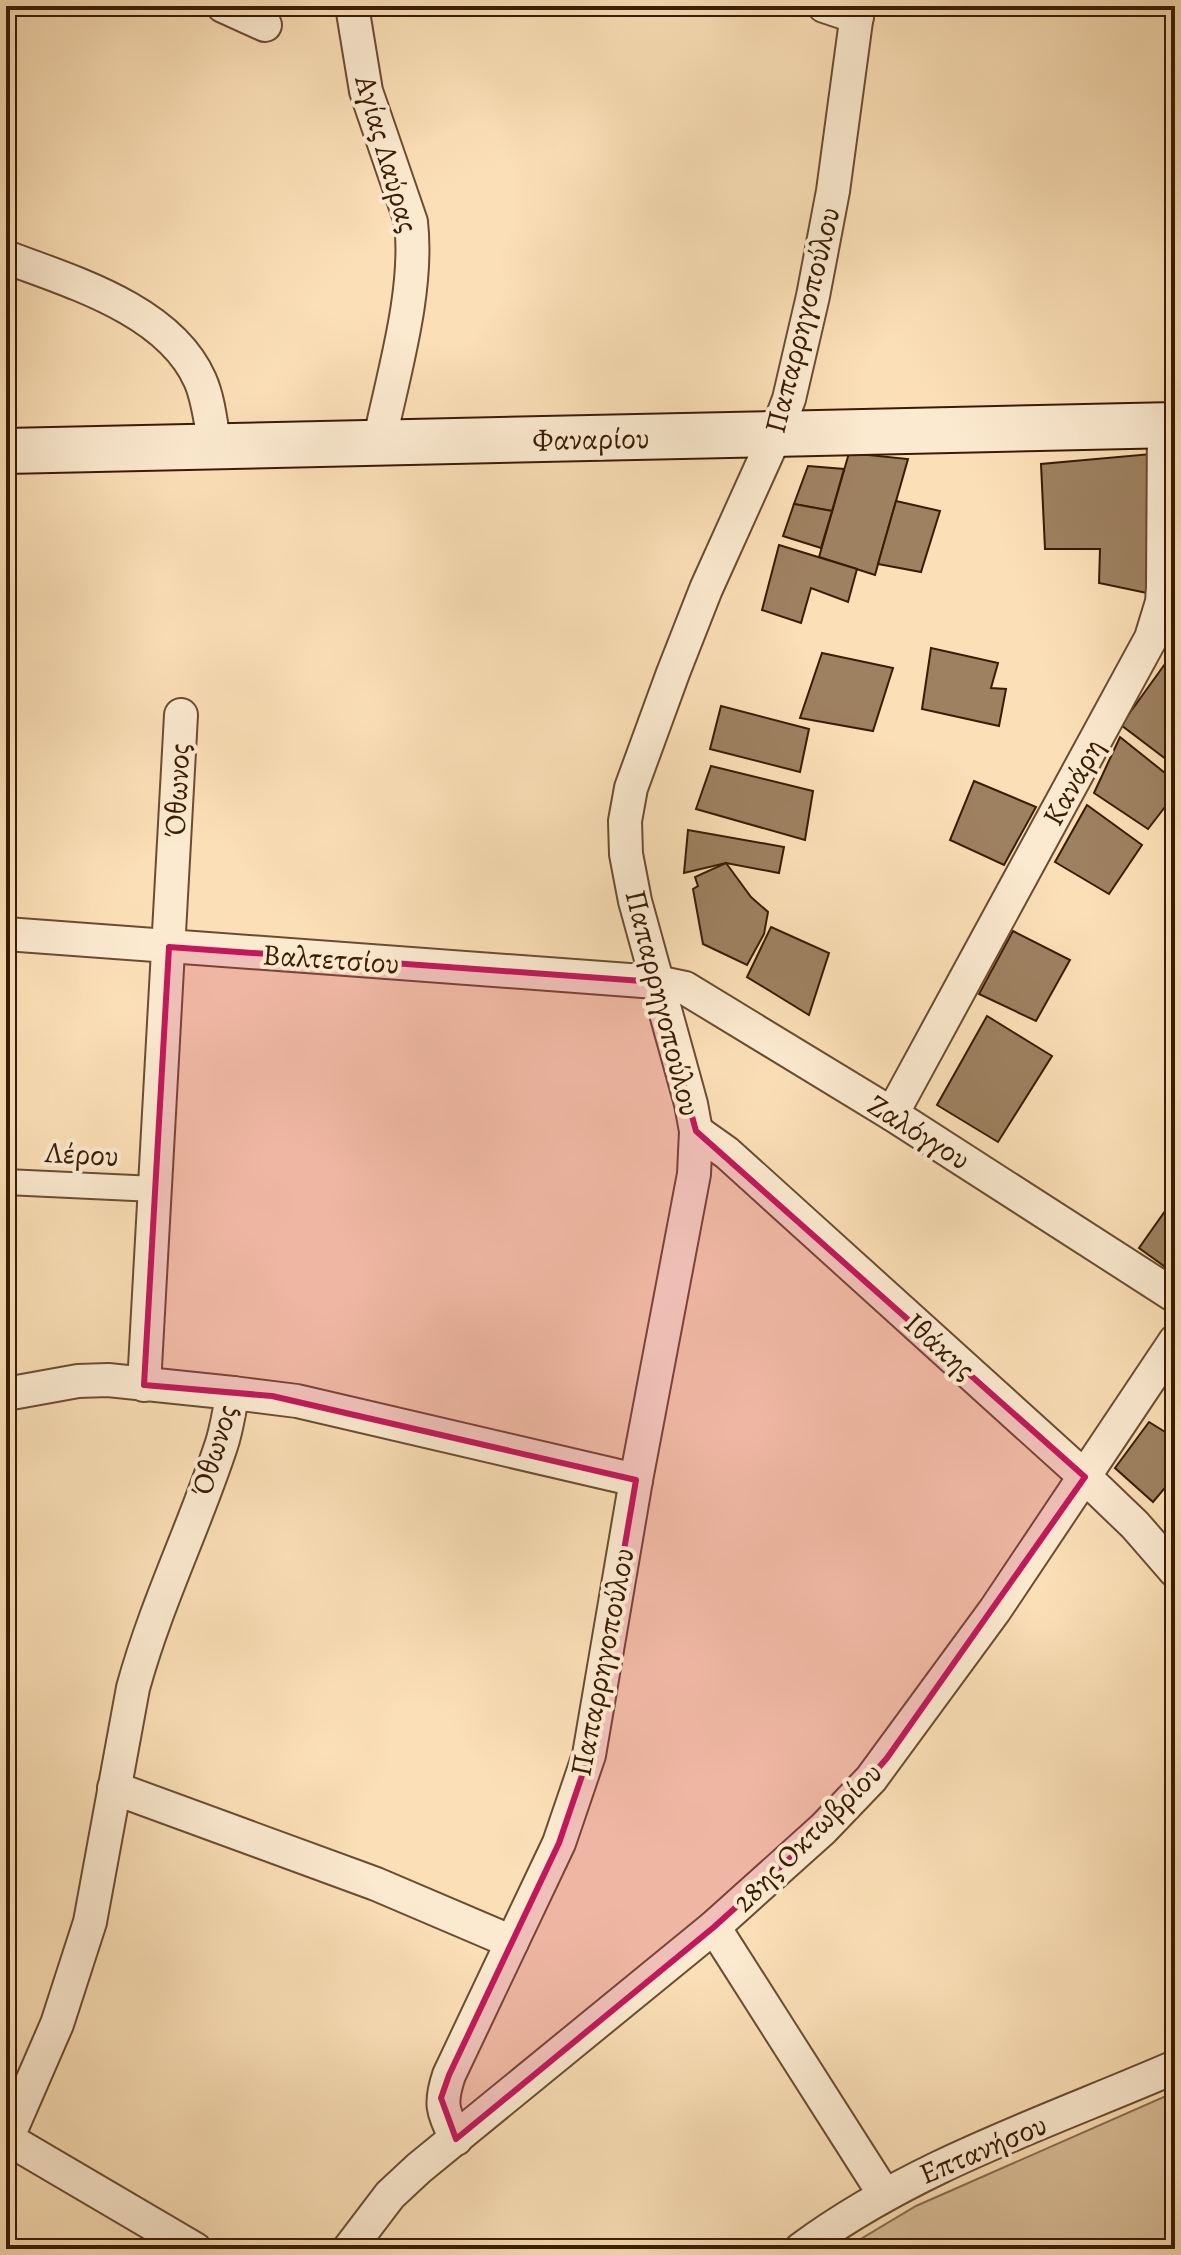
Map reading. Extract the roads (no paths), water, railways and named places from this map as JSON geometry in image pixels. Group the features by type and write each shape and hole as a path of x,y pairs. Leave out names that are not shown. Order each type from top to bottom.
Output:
{"main road":[{"name":"Φαναρίου","path":"6,451 1169,426"}],"street":[{"path":"223,6 265,25"},
{"name":"Αγίας Λαύρας","path":"352,6 366,91 411,222 414,245 406,308 379,443"},
{"path":"824,6 858,11"},
{"name":"Παπαρρηγοπούλου","path":"456,2139 443,2111 441,2098 559,1843 589,1755 636,1480 690,1202 696,1131 629,872 625,838 627,805 706,589 789,399 833,191 858,11"},
{"path":"6,257 126,307 167,335 193,366 202,384 215,447"},
{"name":"Κανάρη","path":"892,1114 1151,638 1162,602 1169,426"},
{"name":"Όθωνος","path":"6,2138 57,2024 90,1922 142,1655 222,1445 233,1393 144,1385 181,715"},
{"name":"Βαλτετσίου","path":"6,934 656,982"},
{"name":"Ζαλόγγου","path":"656,982 693,992 892,1114 1175,1296"},
{"name":"Ιθάκης","path":"696,1131 727,1153 1170,1557"},
{"name":"Λέρου","path":"6,1182 155,1189"},
{"name":"28ης Οκτωβρίου","path":"349,2249 390,2195 714,1927 823,1829 871,1779 995,1610 1175,1341"},
{"path":"6,1394 78,1381 108,1380 144,1385"},
{"path":"233,1393 297,1401 636,1480"},
{"path":"114,1788 376,1884 512,1942"},
{"path":"714,1927 884,2194"},
{"name":"Επτανήσου","path":"801,2249 884,2194 920,2176 1175,2067"},
{"path":"6,2138 195,2249"}]}
